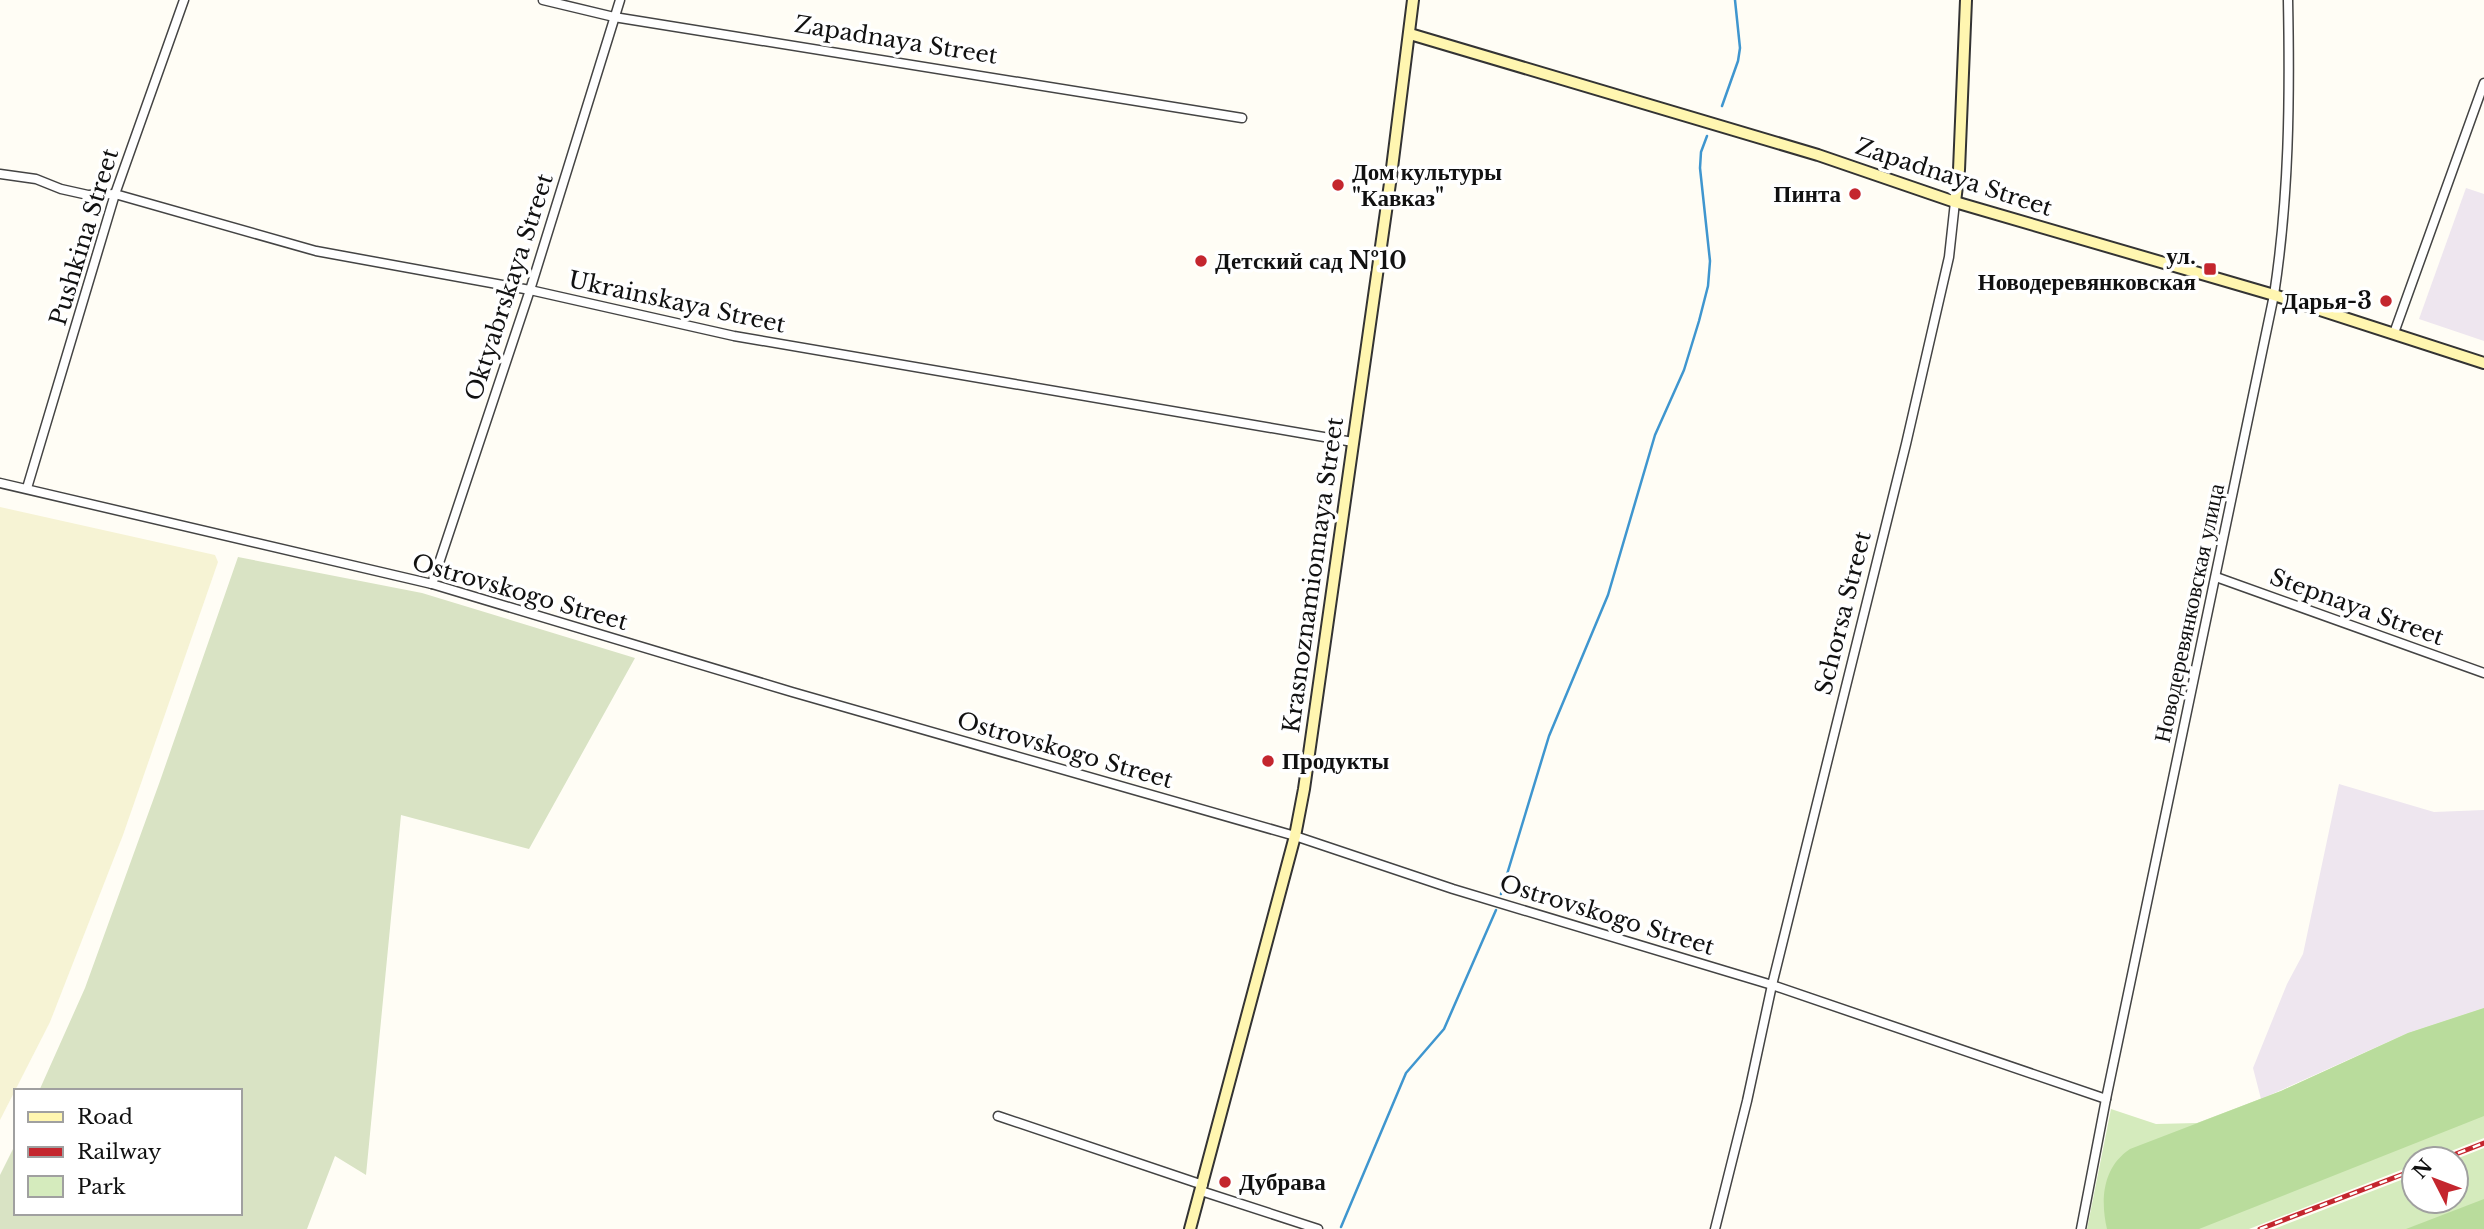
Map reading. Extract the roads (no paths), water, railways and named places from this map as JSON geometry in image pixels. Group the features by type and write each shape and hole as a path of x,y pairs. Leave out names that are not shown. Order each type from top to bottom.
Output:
{"main road":[{"name":"Krasnoznamionnaya Street","path":"1190,1229 1295,836 1313,735 1413,0"},
{"name":"Schorsa Street","path":"1955,202 1959,170 1966,0"},
{"name":"Zapadnaya Street","path":"1410,34 1804,151 1955,202 2274,295 2484,363"}],"street":[{"name":"Pushkina Street","path":"27,488 115,194 184,0"},
{"name":"Zapadnaya Street","path":"543,0 614,17 1242,118"},
{"name":"Oktyabrskaya Street","path":"432,584 530,290 620,0"},
{"name":"Новодеревянковская улица","path":"2081,1229 2105,1099 2274,295 2288,179 2288,0"},
{"path":"2394,333 2484,83"},
{"name":"Ukrainskaya Street","path":"0,174 36,179 88,195 115,194 316,251 530,290 734,336 1353,442"},
{"name":"Schorsa Street","path":"1715,1229 1772,985 1906,444 1949,257 1955,202"},
{"name":"Ostrovskogo Street","path":"0,483 432,584 635,646 1295,836 1479,897 1772,985 2105,1099"},
{"name":"Stepnaya Street","path":"2216,577 2484,673"},
{"path":"998,1116 1318,1229"}],"waterway":[{"path":"1722,106 1740,48 1735,0"},
{"path":"1501,894 1549,736 1608,595 1655,435 1684,370 1699,321 1708,286 1710,261 1700,168 1701,152 1707,136"},
{"path":"1341,1227 1406,1073 1444,1029 1496,910"}],"railway":[{"path":"2470,1148 2484,1143"},
{"path":"2260,1229 2400,1175"}],"place":[{"name":"Дом культуры \"Кавказ\"","path":"1338,185"},
{"name":"Пинта","path":"1855,194"},
{"name":"Детский сад №10","path":"1201,261"},
{"name":"ул. Новодеревянковская","path":"2210,269"},
{"name":"Дарья-3","path":"2386,301"},
{"name":"Продукты","path":"1268,761"},
{"name":"Дубрава","path":"1225,1182"}]}
